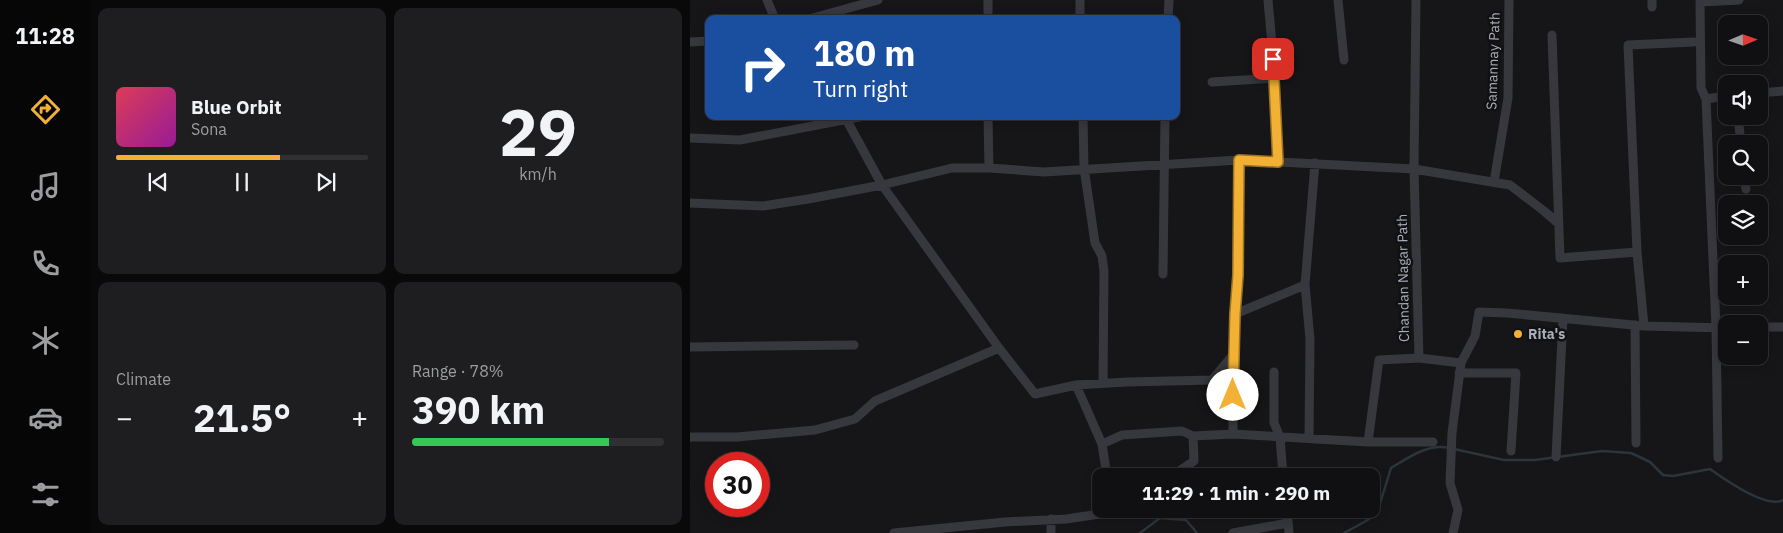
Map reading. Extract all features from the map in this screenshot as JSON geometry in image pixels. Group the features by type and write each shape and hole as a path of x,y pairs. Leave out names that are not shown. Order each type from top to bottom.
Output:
{"street":[{"path":"767,0 773,15"},
{"path":"824,15 878,0"},
{"path":"988,0 988,15"},
{"path":"1080,0 1080,15"},
{"path":"1168,15 1169,0"},
{"path":"1268,0 1275,78 1278,162"},
{"path":"1338,0 1344,60"},
{"name":"Chandan Nagar Path","path":"1368,442 1379,360 1419,358 1414,169 1416,0"},
{"name":"Samannay Path","path":"1494,182 1508,98 1509,0"},
{"path":"1718,458 1716,328 1706,98 1701,88 1700,2 1739,0"},
{"path":"1552,35 1560,258 1637,252"},
{"path":"690,42 705,41"},
{"path":"1644,326 1637,252 1628,44 1694,42"},
{"path":"1212,82 1275,78"},
{"path":"1768,93 1783,92"},
{"path":"1706,98 1718,97"},
{"path":"690,138 740,140 841,120"},
{"path":"847,120 882,185 999,348 1035,394 1076,385 1212,380 1233,355"},
{"path":"988,120 989,168"},
{"path":"1082,120 1084,168 1096,243 1102,256 1104,270 1104,383"},
{"path":"1164,274 1165,120"},
{"path":"690,203 763,206 808,200 952,168 989,168 1044,172 1164,163 1239,160 1414,169 1510,185 1559,224"},
{"path":"1233,434 1233,355 1238,275 1239,160"},
{"path":"1309,438 1310,339 1305,285 1315,163"},
{"path":"1745,185 1746,189"},
{"path":"1235,314 1305,285"},
{"path":"1453,533 1458,510 1450,483 1452,433 1459,373 1461,363 1475,336 1479,312 1644,326 1716,328"},
{"path":"1556,458 1563,318"},
{"path":"1635,325 1636,443"},
{"path":"1768,327 1783,326"},
{"path":"690,347 854,345"},
{"path":"690,437 737,437 815,430 855,419 875,401 999,348"},
{"path":"1419,358 1461,363"},
{"path":"1274,372 1274,423 1280,437 1283,468"},
{"path":"1459,373 1516,373 1511,451"},
{"path":"1076,385 1102,444 1106,468"},
{"path":"1102,444 1122,435 1182,431 1193,436 1233,434 1368,442 1433,442"},
{"path":"1184,468 1194,461 1193,436"},
{"path":"894,533 1051,519 1092,513"},
{"path":"1288,518 1289,533"},
{"path":"1051,519 1051,533"},
{"path":"1233,533 1288,523"}],"waterway":[{"path":"1344,533 1377,513 1391,468 1426,449 1449,448"},
{"path":"1454,449 1504,460 1535,460 1602,451 1631,453 1650,462 1663,475 1673,476 1710,469 1735,486 1757,497 1776,502 1783,500"},
{"path":"1140,533 1160,518 1186,520 1197,533"}],"place":[{"name":"Rita's","path":"1518,334"}],"route":[{"path":"1233,395 1233,355 1238,275 1239,160 1278,162 1273,59"}]}
